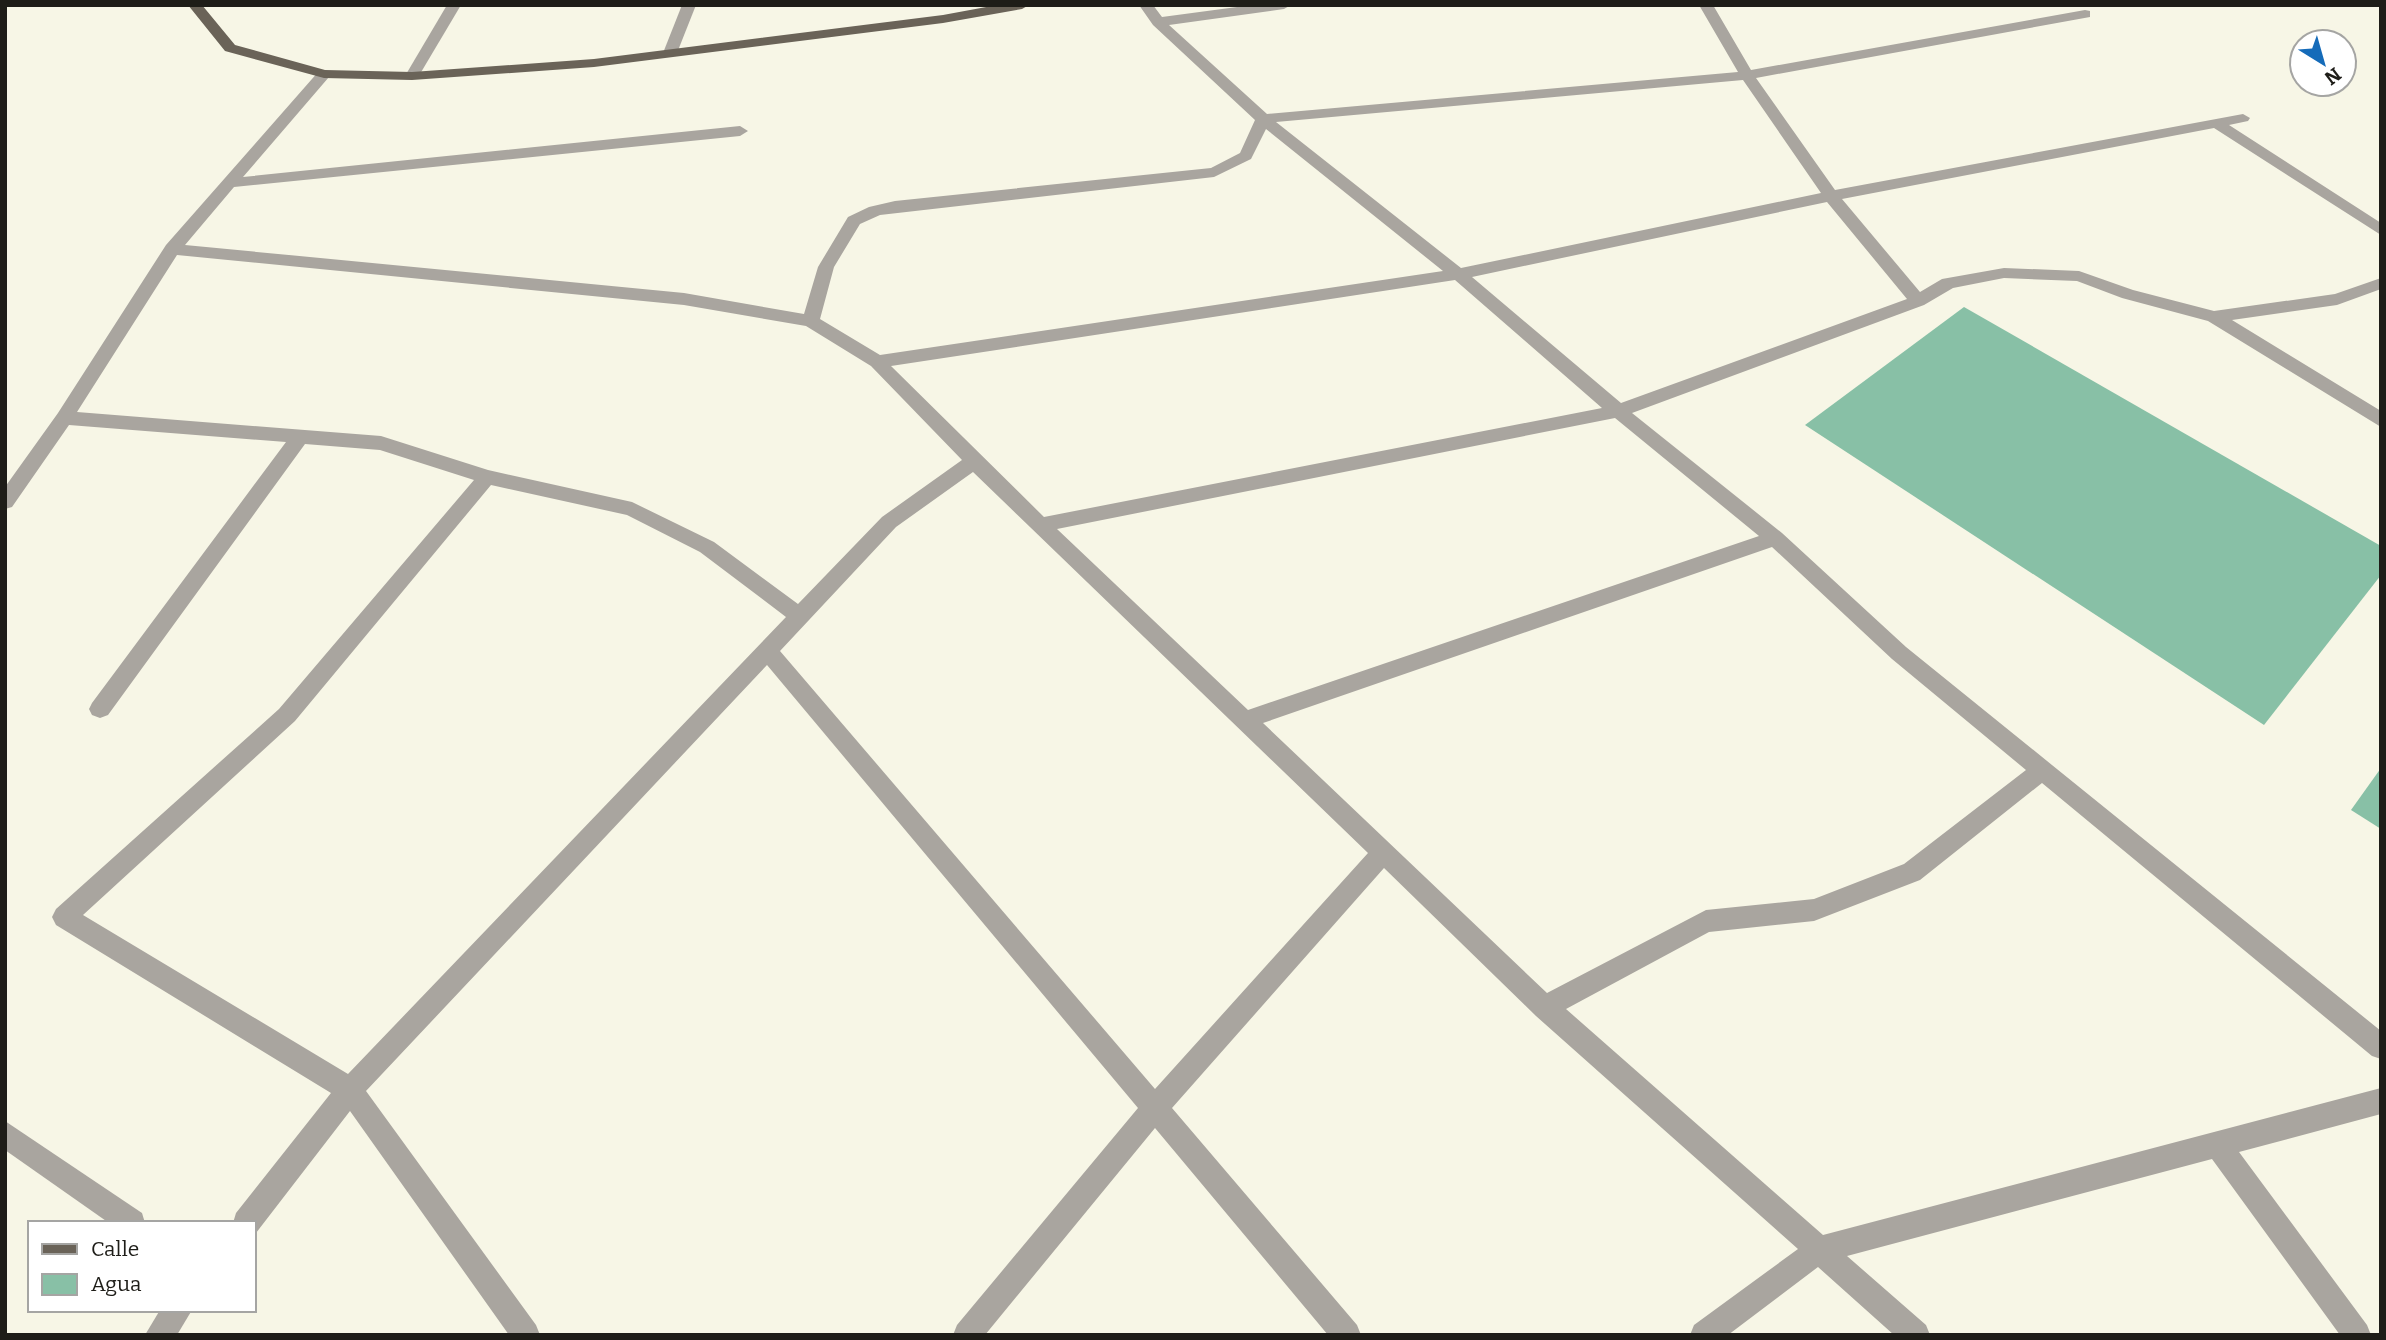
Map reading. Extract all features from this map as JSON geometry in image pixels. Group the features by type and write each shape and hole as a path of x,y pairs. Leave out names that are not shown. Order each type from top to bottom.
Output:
{"main road":[{"path":"195,5 230,48 324,74 412,76 594,63 943,19 1021,5"}],"street":[{"path":"412,76 454,5"},
{"path":"670,53 689,5"},
{"path":"1146,5 1158,22 1263,118 1458,274 1618,411 1775,538 1899,653 2381,1047"},
{"path":"1158,22 1284,5"},
{"path":"1706,5 1747,75 1831,197 1918,302"},
{"path":"1263,118 1747,75 2085,14"},
{"path":"5,502 64,418 172,249 324,74"},
{"path":"877,362 1458,274 1831,197 2243,117"},
{"path":"811,321 826,267 854,221 875,211 895,206 1214,172 1246,156 1263,118"},
{"path":"2216,123 2381,229"},
{"path":"229,183 740,131"},
{"path":"172,249 684,299 811,321 877,362 1040,525 1545,1007 1916,1335"},
{"path":"1040,525 1618,411 1918,302 1948,283 2004,273 2079,276 2128,294 2214,317 2381,420"},
{"path":"2214,317 2337,299 2381,283"},
{"path":"64,418 381,443 487,477 632,509 708,547 799,616"},
{"path":"100,709 299,438"},
{"path":"248,1221 350,1090 799,616 889,522 975,461"},
{"path":"487,477 287,715 64,916 350,1090 526,1335"},
{"path":"1246,720 1775,538"},
{"path":"768,650 1347,1335"},
{"path":"1545,1007 1706,921 1815,909 1912,872 2042,770"},
{"path":"967,1335 1155,1108 1384,851"},
{"path":"1704,1335 1820,1249 2381,1101"},
{"path":"5,1135 129,1221"},
{"path":"2217,1144 2357,1335"},
{"path":"159,1335 176,1312"}],"water":[{"path":"1964,307 2381,546 2381,575 2264,725 1805,425"},
{"path":"2381,768 2381,829 2351,810"}]}
